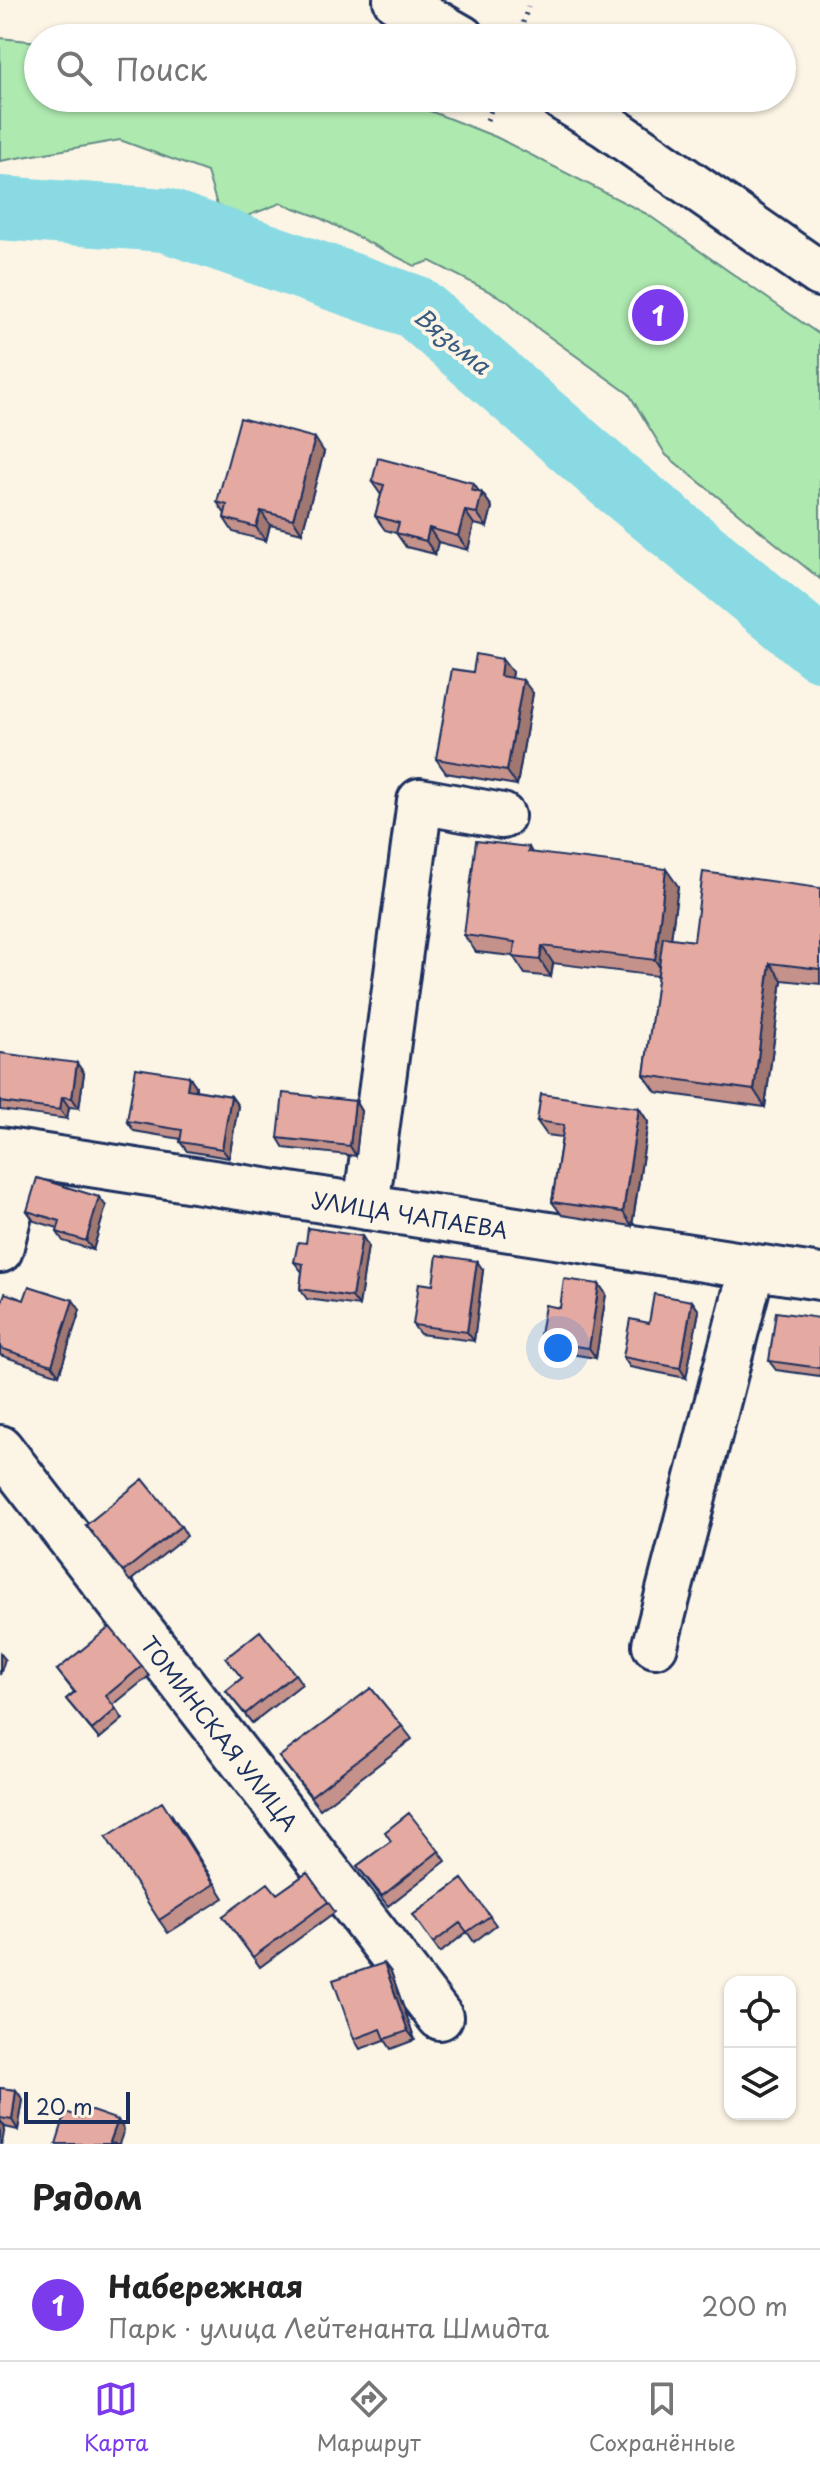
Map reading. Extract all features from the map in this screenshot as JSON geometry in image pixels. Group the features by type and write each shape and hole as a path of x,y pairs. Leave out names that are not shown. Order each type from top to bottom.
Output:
{"street":[{"path":"396,0 438,24"},
{"path":"585,112 820,274"},
{"path":"366,1207 420,801 502,816"},
{"path":"0,1250 12,1152"},
{"name":"УЛИЦА ЧАПАЕВА","path":"12,1152 820,1277"},
{"path":"655,1645 752,1268"},
{"name":"ТОМИНСКАЯ УЛИЦА","path":"0,1448 440,2017"}],"path":[{"path":"523,24 528,7"},
{"path":"487,120 490,112"}],"green space":[{"path":"0,38 24,41 24,112 433,112 496,137 647,214 820,335 820,579 666,455 629,394 540,330 506,300 430,261 415,266 316,216 281,203 242,218 217,205 207,172 120,140 0,161"}],"building":[{"path":"240,418 315,438 293,519 261,511 256,527 224,518 227,505 217,502"},
{"path":"378,458 473,483 471,490 482,493 477,513 465,511 458,536 429,528 426,541 396,533 399,523 375,516 384,485 372,482"},
{"path":"476,654 502,659 500,676 523,680 507,771 436,759 452,669 473,672"},
{"path":"476,841 529,847 528,852 666,869 655,960 542,946 540,960 513,957 515,942 464,935"},
{"path":"703,872 820,888 820,969 770,963 754,1090 644,1075 663,937 694,941"},
{"path":"0,1053 77,1063 72,1098 62,1097 60,1110 0,1102"},
{"path":"136,1068 189,1076 187,1089 231,1096 222,1149 180,1142 182,1130 127,1121"},
{"path":"283,1093 355,1101 350,1146 278,1138"},
{"path":"541,1094 639,1108 623,1212 552,1202 564,1125 537,1121"},
{"path":"37,1178 99,1197 86,1241 57,1232 60,1221 27,1211"},
{"path":"308,1228 362,1236 352,1297 300,1289 303,1264 294,1262 298,1242 306,1243"},
{"path":"437,1255 477,1261 467,1332 413,1325 419,1283 433,1285"},
{"path":"564,1279 599,1284 589,1348 539,1341 545,1305 560,1308"},
{"path":"29,1286 73,1300 52,1365 0,1348 0,1307 5,1293 24,1300"},
{"path":"654,1294 692,1301 680,1368 623,1357 630,1319 649,1323"},
{"path":"776,1312 820,1318 820,1368 769,1361"},
{"path":"143,1479 181,1526 123,1572 86,1525"},
{"path":"110,1627 142,1666 106,1696 116,1709 92,1730 66,1699 75,1692 57,1670"},
{"path":"260,1631 295,1674 245,1714 226,1691 242,1678 226,1658"},
{"path":"371,1688 402,1726 311,1796 279,1757"},
{"path":"162,1802 214,1884 159,1920 106,1837"},
{"path":"409,1813 439,1851 382,1896 357,1866 391,1841 385,1832"},
{"path":"307,1873 328,1902 253,1957 223,1916 268,1883 277,1894"},
{"path":"462,1879 490,1916 467,1932 460,1923 433,1943 413,1915"},
{"path":"384,1963 408,2031 385,2039 381,2029 354,2039 333,1980"},
{"path":"0,2088 16,2090 12,2120 0,2118"},
{"path":"86,2109 118,2120 110,2142 115,2144 56,2144 66,2112 82,2118"}],"waterway":[{"name":"Вязьма","path":"0,208 165,220 415,307 610,477 820,649"}],"place":[{"name":"Набережная","path":"658,315"}]}
